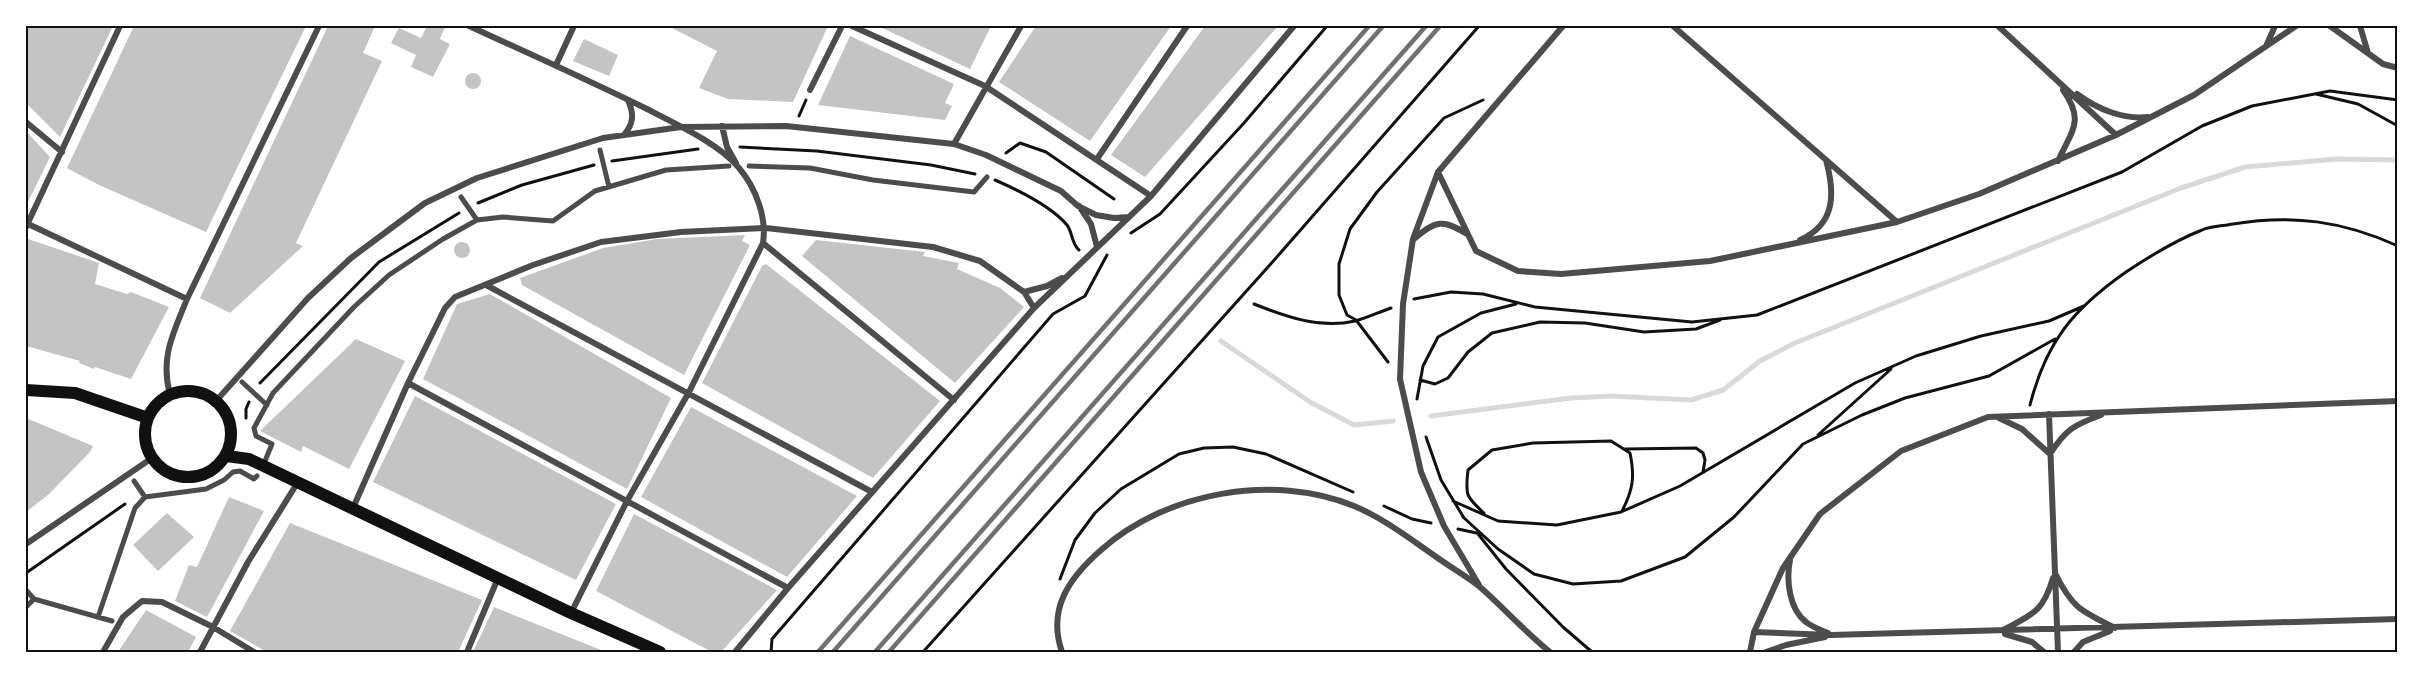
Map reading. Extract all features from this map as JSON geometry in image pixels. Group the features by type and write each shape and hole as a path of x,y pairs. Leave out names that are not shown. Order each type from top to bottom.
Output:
{"main road":[{"path":"26,390 75,393 148,418"},
{"path":"194,392 216,401 230,421 230,445 226,456 217,467 204,475 189,478 175,476 162,469 152,458 146,445 145,432 153,409 170,395 194,392"},
{"path":"226,456 249,459 571,613 659,652"}],"street":[{"path":"120,26 26,225 187,299"},
{"path":"170,395 165,374 167,358 187,299 319,26"},
{"path":"469,26 556,65 681,127 738,166"},
{"path":"556,65 574,26"},
{"path":"810,90 842,26"},
{"path":"852,26 985,86 1151,196"},
{"path":"954,144 1021,26"},
{"path":"1097,159 1187,26"},
{"path":"735,652 788,588 1034,308 1151,196 1294,26"},
{"path":"1480,587 1444,526 1421,472 1400,379 1403,304 1413,240 1438,172 1563,26"},
{"path":"1673,26 1897,222"},
{"path":"1998,26 2116,135"},
{"path":"2266,46 2275,26"},
{"path":"1438,172 1476,251 1518,271 1561,274 1710,261 1897,222 1978,194 2116,135 2194,95 2296,26"},
{"path":"2330,26 2383,64 2397,68"},
{"path":"2360,26 2369,54"},
{"path":"2056,79 2085,100 2112,112 2132,119 2152,116"},
{"path":"2056,79 2073,104 2076,115 2074,127 2058,161"},
{"path":"624,135 631,127 633,120 633,112 628,100"},
{"path":"26,122 62,152"},
{"path":"571,613 627,501 689,392 763,243 766,228 758,201 727,147 722,126"},
{"path":"216,401 308,298 351,258 425,203 477,178 603,138 681,127 795,127 954,144 986,154 1051,186 1078,206 1096,215 1114,218 1129,217"},
{"path":"600,150 609,187"},
{"path":"1791,244 1816,230 1824,222 1830,210 1832,188 1826,159"},
{"path":"265,461 272,444 256,436 254,428 273,393 354,307 389,274 443,239 477,220 503,217 553,221 595,191 666,170 729,166"},
{"path":"749,166 810,168 873,180 974,192 987,177"},
{"path":"461,197 477,220"},
{"path":"1078,206 1091,224 1097,247"},
{"path":"1413,240 1432,225 1442,223 1456,226 1468,235"},
{"path":"353,508 408,383 445,308 455,297 533,265 601,242 681,232 766,228 933,247 980,261 1024,292 1034,308"},
{"path":"763,243 954,400"},
{"path":"1024,292 1047,286 1070,274"},
{"path":"486,285 872,492"},
{"path":"242,382 267,405"},
{"path":"408,383 788,588"},
{"path":"1750,652 1754,632 1784,568 1820,514 1901,451 1988,417 2397,401"},
{"path":"2050,454 2062,435 2076,424 2108,413"},
{"path":"2049,414 2058,652"},
{"path":"1997,416 2022,429 2050,454"},
{"path":"26,544 152,458"},
{"path":"143,495 206,489 224,480 233,472 240,471 254,478 257,476"},
{"path":"134,481 143,495"},
{"path":"200,652 248,562 298,482"},
{"path":"1062,652 1058,642 1057,615 1065,590 1101,550 1127,529 1200,498 1232,492 1265,490 1297,493 1352,506 1379,518 1480,587 1528,635 1550,652"},
{"path":"98,617 135,508 143,495"},
{"path":"1790,558 1789,583 1793,606 1806,622 1831,635"},
{"path":"2055,572 2068,598 2081,611 2116,628"},
{"path":"1999,632 2034,614 2047,598 2055,572"},
{"path":"467,652 498,578"},
{"path":"26,590 34,599 112,621"},
{"path":"26,607 34,599"},
{"path":"103,652 123,617 142,601 160,601 213,627 254,652"},
{"path":"1754,632 1831,635 1999,632 2397,619"},
{"path":"2074,652 2083,642 2116,628"},
{"path":"1999,632 2032,642 2044,652"},
{"path":"1766,652 1831,635"}],"path":[{"path":"1129,234 1160,214 1244,123 1327,26"},
{"path":"923,652 1276,258 1479,26"},
{"path":"1400,379 1356,320 1347,315 1339,295 1339,264 1350,229 1377,192 1443,118 1509,89"},
{"path":"795,127 810,90"},
{"path":"2315,94 2358,104 2397,126"},
{"path":"1020,143 1046,152 1114,199"},
{"path":"727,147 817,151 932,165 987,177 1042,204 1068,226 1075,247"},
{"path":"246,425 246,409 254,393 283,358 378,262 468,208 522,185 603,163 678,150 714,148"},
{"path":"2028,415 2036,383 2055,339 2095,294 2155,252 2204,229 2259,220 2319,221 2350,229 2397,246"},
{"path":"771,652 772,639 1053,314 1085,296 1107,255 1114,248"},
{"path":"1417,401 1423,366 1438,337 1481,313 1518,303"},
{"path":"1254,304 1292,319 1334,324 1356,320"},
{"path":"1454,501 1498,521 1557,525 1621,512 1680,486 1854,383 1916,356 1981,336 2049,321 2084,306"},
{"path":"1420,380 1435,384 1448,378 1468,352 1492,333 1540,322 1585,323 1644,332 1696,329 1728,318"},
{"path":"1463,517 1498,549 1534,574 1573,584 1621,581 1685,557 1734,517 1803,444 1862,415 1905,398 1989,376 2055,339"},
{"path":"1815,438 1895,366"},
{"path":"1425,434 1442,480 1463,517 1506,569 1563,627 1592,652"},
{"path":"1487,516 1468,499 1466,490 1468,470 1492,450 1533,443 1611,441 1630,453 1634,485 1621,512"},
{"path":"1623,449 1696,448 1703,453 1705,460 1702,473"},
{"path":"26,573 143,495"}],"building":[{"path":"26,26 113,26 60,137 26,103"},
{"path":"134,26 306,26 206,232 99,185 67,168"},
{"path":"328,26 375,26 363,53 382,61 296,243 303,246 230,313 200,298"},
{"path":"427,26 445,27 440,39 450,44 433,77 411,67 416,55 391,43 399,28 421,38"},
{"path":"668,26 828,26 793,102 728,99 699,88 717,51"},
{"path":"878,26 991,26 970,69"},
{"path":"1036,26 1171,26 1090,141 999,82"},
{"path":"1205,26 1278,26 1145,177 1111,155"},
{"path":"850,36 954,84 945,103 952,106 945,120 818,105"},
{"path":"584,39 618,55 609,76 573,61"},
{"path":"473,73 481,81 473,89 465,81"},
{"path":"26,131 50,157 26,206"},
{"path":"745,235 742,241 750,245 684,375 522,285 520,278 603,248 657,239"},
{"path":"28,239 99,263 95,284 127,294 131,292 169,307 131,379 95,367 94,369 79,363 80,361 26,346"},
{"path":"816,240 925,252 923,256 959,263 957,269 1000,288 1024,307 955,383 802,256"},
{"path":"462,242 468,244 470,250 468,256 462,258 456,256 454,250 456,244"},
{"path":"766,264 940,401 873,478 702,383 762,266"},
{"path":"490,294 671,398 627,489 423,379 457,304"},
{"path":"356,339 405,361 349,469 303,446 301,452 260,431"},
{"path":"415,396 616,504 576,580 373,482"},
{"path":"691,407 857,496 787,577 641,497"},
{"path":"26,418 93,446 90,452 49,494 26,512"},
{"path":"229,497 264,511 207,617 175,601 189,565 197,567"},
{"path":"167,513 194,537 158,571 133,545"},
{"path":"634,514 777,590 721,652 712,652 596,591"},
{"path":"290,523 482,600 458,652 267,652 230,631"},
{"path":"494,607 606,652 473,652"},
{"path":"146,610 196,637 188,652 118,652"}],"waterway":[{"path":"1431,416 1571,398 1611,396 1691,400 1723,390 1760,361 1795,343 2181,188 2245,167 2337,159 2398,160"},
{"path":"1221,341 1310,402 1354,425 1393,421"}],"railway":[{"path":"818,652 1369,26"},
{"path":"833,652 1383,26"},
{"path":"875,652 1426,26"},
{"path":"889,652 1440,26"}]}
